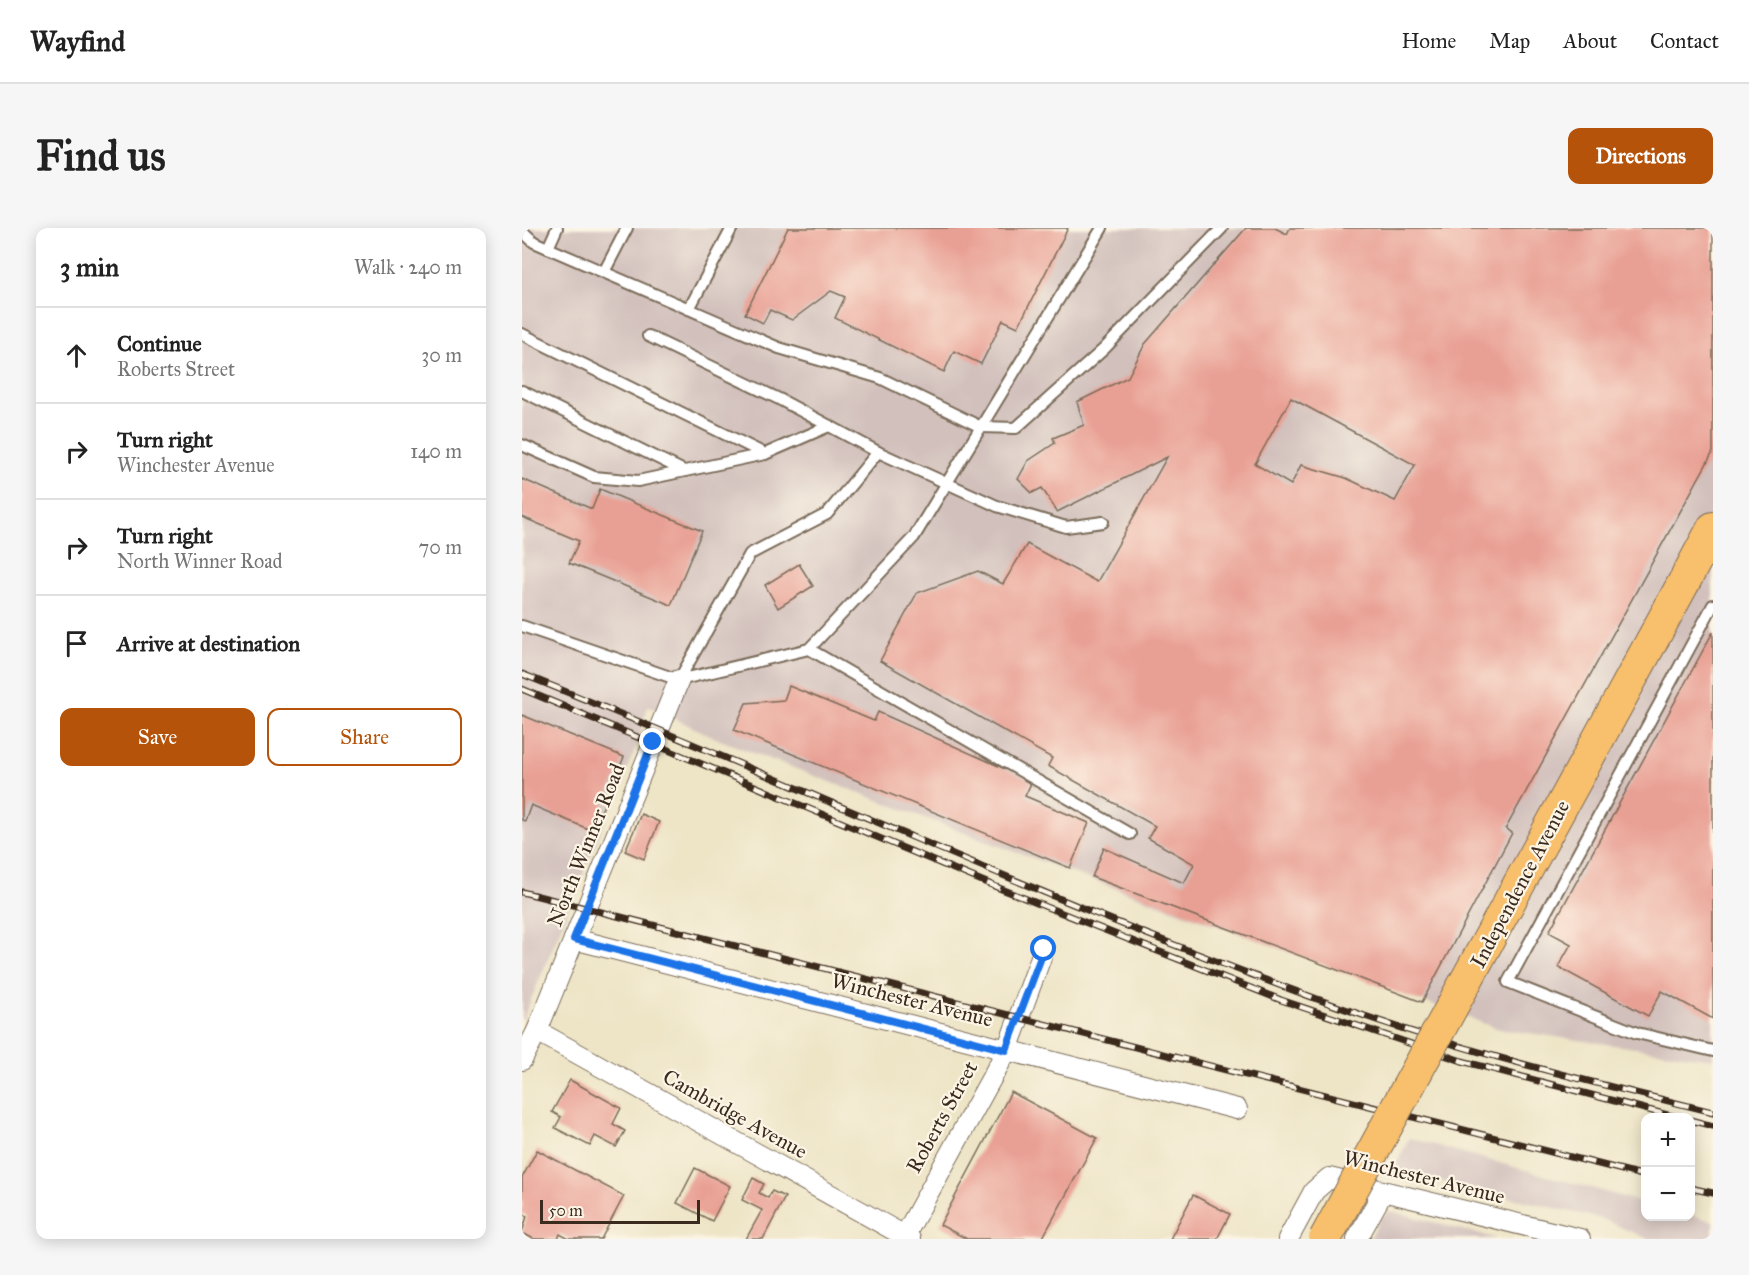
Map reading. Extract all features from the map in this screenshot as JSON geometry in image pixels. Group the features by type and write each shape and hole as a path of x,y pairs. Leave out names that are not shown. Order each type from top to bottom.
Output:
{"main road":[{"name":"Independence Avenue","path":"1325,1239 1713,528"}],"street":[{"name":"North Winner Road","path":"522,1060 537,1031 678,680"},
{"name":"Winchester Avenue","path":"574,939 1238,1109"},
{"name":"Roberts Street","path":"906,1238 1006,1050 1044,949"},
{"name":"Cambridge Avenue","path":"537,1031 906,1238"},
{"name":"Winchester Avenue","path":"1288,1239 1314,1191 1329,1178 1580,1239"},
{"path":"1357,1239 1383,1192"}],"lane":[{"path":"548,248 557,228"},
{"path":"604,272 627,228"},
{"path":"689,309 732,228"},
{"path":"522,626 678,680 809,649 914,537 1102,228"},
{"path":"522,231 534,242 779,348 880,378 981,427 1016,428 1104,349 1222,228"},
{"path":"522,334 765,454"},
{"path":"648,336 878,452 997,506 1066,527 1103,522"},
{"path":"522,391 684,471"},
{"path":"522,445 594,477 638,481 765,454 829,426"},
{"path":"678,680 750,554 827,514 878,452"},
{"path":"1713,605 1508,982 1637,1032 1713,1052"},
{"path":"809,649 1130,834"}],"shaded area":[{"path":"522,228 1713,228 1713,1059 1499,1029 994,844 720,740 648,706 633,754 522,1021"},
{"path":"1409,1138 1641,1202 1641,1221 1695,1221 1695,1216 1713,1221 1713,1239 1648,1239 1602,1219 1393,1170"},
{"path":"1390,1211 1498,1239 1370,1239 1381,1218"}],"building":[{"path":"788,228 1068,228 1018,327 1003,320 981,364 954,351 944,372 835,318 845,297 831,291 792,320 770,310 763,323 745,314"},
{"path":"1246,228 1275,228 1287,234 1290,228 1713,228 1713,452 1506,828 1512,833 1422,1002 1092,877 1104,848 1184,883 1194,864 1148,838 1155,826 1048,766 1052,758 880,661 917,593 978,571 1003,584 1027,544 1097,582 1167,457 1057,512 1042,488 1032,493 1018,479 1028,461 1055,443 1053,438 1084,425 1077,402 1128,377 1145,344","holes":["1291,398 1415,465 1395,501 1346,478 1301,465 1291,485 1255,464"]},
{"path":"522,479 592,509 600,489 702,531 671,605 569,563 579,541 522,517"},
{"path":"799,564 813,586 778,608 765,585"},
{"path":"1713,632 1713,1019 1662,991 1648,1016 1558,967 1571,944 1549,932"},
{"path":"789,686 874,721 878,712 1032,781 1025,796 1089,823 1070,868 734,730 746,703 784,700"},
{"path":"522,715 624,757 593,831 531,805 525,821 522,820"},
{"path":"641,814 659,822 644,859 625,851"},
{"path":"570,1080 621,1108 613,1124 625,1131 616,1147 595,1136 590,1146 555,1128 561,1117 552,1112"},
{"path":"1011,1092 1097,1138 1042,1239 967,1239 940,1225"},
{"path":"537,1150 624,1196 601,1239 569,1239 560,1234 558,1239 534,1239 522,1233 527,1216 522,1213 522,1178"},
{"path":"695,1168 730,1186 712,1221 677,1203"},
{"path":"753,1178 764,1184 759,1193 768,1198 772,1191 785,1197 763,1239 746,1239 762,1210 742,1200"},
{"path":"1193,1195 1230,1214 1217,1239 1170,1239"}],"railway":[{"path":"522,674 1045,893 1362,1015 1536,1068 1713,1112"},
{"path":"522,689 999,888 1281,1000 1462,1061 1660,1113"},
{"path":"522,892 1641,1175"},
{"path":"1695,1121 1713,1126"},
{"path":"1695,1189 1713,1193"}],"route":[{"path":"653,742 574,939 980,1041 1006,1050 1020,1018 1044,949"}]}
